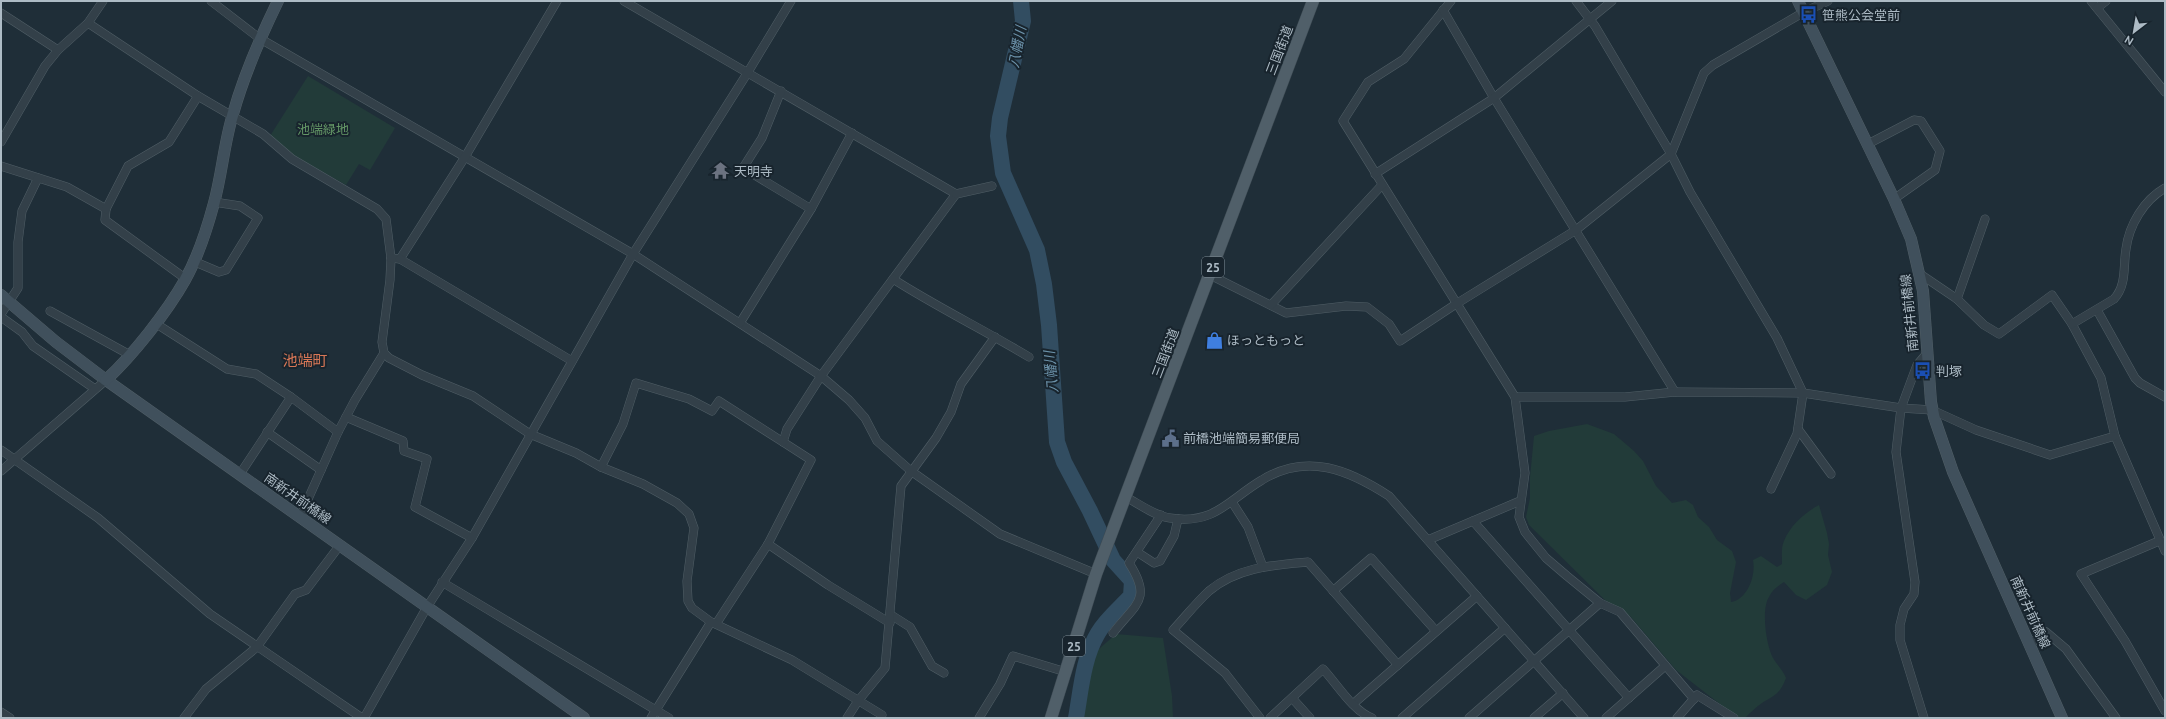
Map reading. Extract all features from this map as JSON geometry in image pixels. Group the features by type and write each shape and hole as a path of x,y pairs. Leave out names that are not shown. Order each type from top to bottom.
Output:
{"main road":[{"path":"106,380 130,355 186,279 194,261 214,202 232,114 259,38 278,1"},
{"name":"三国街道","path":"1051,718 1096,574 1210,275 1312,1"},
{"name":"南新井前橋線","path":"1798,1 1868,144 1894,199 1911,240 1920,274 1932,410 1953,472 2062,718"},
{"name":"南新井前橋線","path":"5,298 56,342 106,380 584,718"}],"street":[{"path":"1,142 46,66 58,50 88,22 103,1"},
{"path":"211,1 259,38 633,254 821,376 850,400 865,418 877,441 911,471 1000,534 1096,574"},
{"path":"400,259 465,157 557,1"},
{"path":"624,1 956,194"},
{"path":"1,450 98,518 210,614 257,648 363,718 442,582 472,538 633,254 791,1"},
{"path":"1451,1 1404,59 1368,82 1343,120 1375,174 1515,397 1525,473 1519,517 1525,532 1546,558 1600,603 1620,612 1694,698"},
{"path":"1576,1 1591,19 1671,154 1690,192 1777,338 1803,394 1797,434 1771,489"},
{"path":"1375,174 1494,98 1612,1"},
{"path":"1210,275 1286,313 1346,306 1367,307 1389,324 1400,341 1456,304 1576,230 1671,154 1704,73 1713,65 1804,12 1828,1"},
{"path":"2091,1 2165,92"},
{"path":"2097,8 2106,1"},
{"path":"1443,10 1494,98 1675,392"},
{"path":"1,13 58,50"},
{"path":"88,22 198,96 232,114 263,134 292,159 377,209 386,219 391,258 390,280 382,342 384,353 389,358 422,376 474,396 530,434 576,453 600,467 664,495 677,503 688,514 694,528 687,581 688,601 692,608 714,623 792,660 882,715"},
{"path":"781,91 762,138 743,168 811,209"},
{"path":"186,279 105,220 106,209 128,166 169,142 198,96"},
{"path":"1868,144 1914,120 1921,121 1940,151 1936,170 1894,199"},
{"path":"740,323 811,209 852,133"},
{"path":"1,166 67,187 106,209"},
{"path":"38,178 22,211 18,242 18,288 5,298 1,316 22,332 33,346 95,389"},
{"path":"1271,305 1382,185"},
{"path":"783,442 787,429 821,376 956,194 992,186"},
{"path":"2072,324 2097,310 2120,293 2124,281 2126,248 2133,225 2144,206 2165,188"},
{"path":"194,261 219,272 226,270 258,218 240,206 214,202"},
{"path":"1957,299 1985,219"},
{"path":"391,258 400,259 572,361"},
{"path":"1920,274 1957,299 1984,325 1999,334 2052,295 2072,324 2101,378 2115,436 2165,551"},
{"path":"893,279 938,307 995,337 1029,358"},
{"path":"2097,310 2135,378 2140,383 2165,397"},
{"path":"50,311 130,355"},
{"path":"155,322 227,369 256,374 291,396 338,432"},
{"path":"847,718 858,701 885,668 891,619 902,486 911,471 936,438 951,412 961,384 995,337"},
{"path":"1924,718 1900,640 1900,625 1904,609 1914,594 1915,582 1896,452 1901,408 1917,365 1928,352"},
{"path":"300,517 338,432 384,353"},
{"path":"1,471 106,380"},
{"path":"600,467 623,424 636,383 689,399 712,411 719,401 811,460 768,544 652,718"},
{"path":"1515,397 1625,397 1675,392 1803,394 1901,408 1932,410 1976,430 2050,455 2115,436"},
{"path":"240,474 291,396"},
{"path":"346,418 402,441 404,451 427,460 415,507 472,538"},
{"path":"1798,429 1831,474"},
{"path":"267,432 321,470"},
{"path":"1126,497 1160,515 1168,518 1187,520 1210,515 1232,502 1261,480 1278,471 1296,466 1330,468 1350,474 1389,496 1584,718"},
{"path":"1428,540 1520,501"},
{"path":"1232,502 1248,527 1263,567"},
{"path":"1113,633 1140,599 1141,585 1129,563 1160,515"},
{"path":"1137,552 1154,563 1160,562 1174,536 1178,519"},
{"path":"1473,521 1629,698"},
{"path":"2159,540 2081,574 2125,641 2165,711"},
{"path":"768,544 828,585 891,619 910,627 932,666 944,673"},
{"path":"184,718 206,688 257,648 295,594 306,590 340,545"},
{"path":"1333,591 1371,558 1436,631"},
{"path":"1258,717 1225,673 1173,630 1209,591 1231,576 1263,567 1308,562 1398,665"},
{"path":"442,582 669,718"},
{"path":"1353,704 1477,596"},
{"path":"1469,718 1600,603"},
{"path":"1402,718 1412,715 1505,628"},
{"path":"2030,644 2046,632 2066,649 2116,718"},
{"path":"979,718 1000,684 1013,656 1066,672"},
{"path":"1606,718 1665,666"},
{"path":"1270,718 1323,669 1353,704 1366,716 1372,718"},
{"path":"1534,718 1563,693"},
{"path":"1677,718 1697,695 1734,718"},
{"path":"1292,698 1310,718"},
{"path":"1,712 10,718"}],"green space":[{"name":"池端緑地","path":"308,76 395,128 370,170 359,164 346,185 296,157 270,136"},
{"path":"1587,424 1614,434 1634,451 1643,461 1656,486 1672,503 1686,500 1693,505 1698,517 1709,527 1717,540 1732,551 1736,562 1730,593 1731,602 1742,596 1750,586 1754,566 1753,560 1761,556 1777,567 1782,564 1783,543 1790,530 1803,516 1819,505 1827,533 1829,544 1828,555 1832,572 1827,585 1806,600 1796,595 1784,582 1775,588 1770,595 1765,610 1765,627 1768,645 1773,658 1786,678 1782,688 1777,694 1753,710 1745,718 1738,718 1676,670 1630,616 1614,609 1529,525 1526,517 1530,498 1530,477 1534,436 1549,431"},
{"path":"1116,634 1163,638 1172,696 1173,718 1083,718 1082,664"}],"waterway":[{"name":"八幡川","path":"1021,1 1023,21 1000,118 998,136 1003,173 1037,250 1044,284 1049,325 1057,442 1064,462 1090,511 1113,560 1132,581 1131,596 1105,623 1093,643 1083,674 1076,718"}],"place":[{"name":"笹熊公会堂前","path":"1809,15"},
{"name":"天明寺","path":"721,171"},
{"name":"ほっともっと","path":"1214,340"},
{"name":"判塚","path":"1923,371"},
{"name":"前橋池端簡易郵便局","path":"1170,438"}],"district":[{"name":"池端町","path":"305,360"}]}
